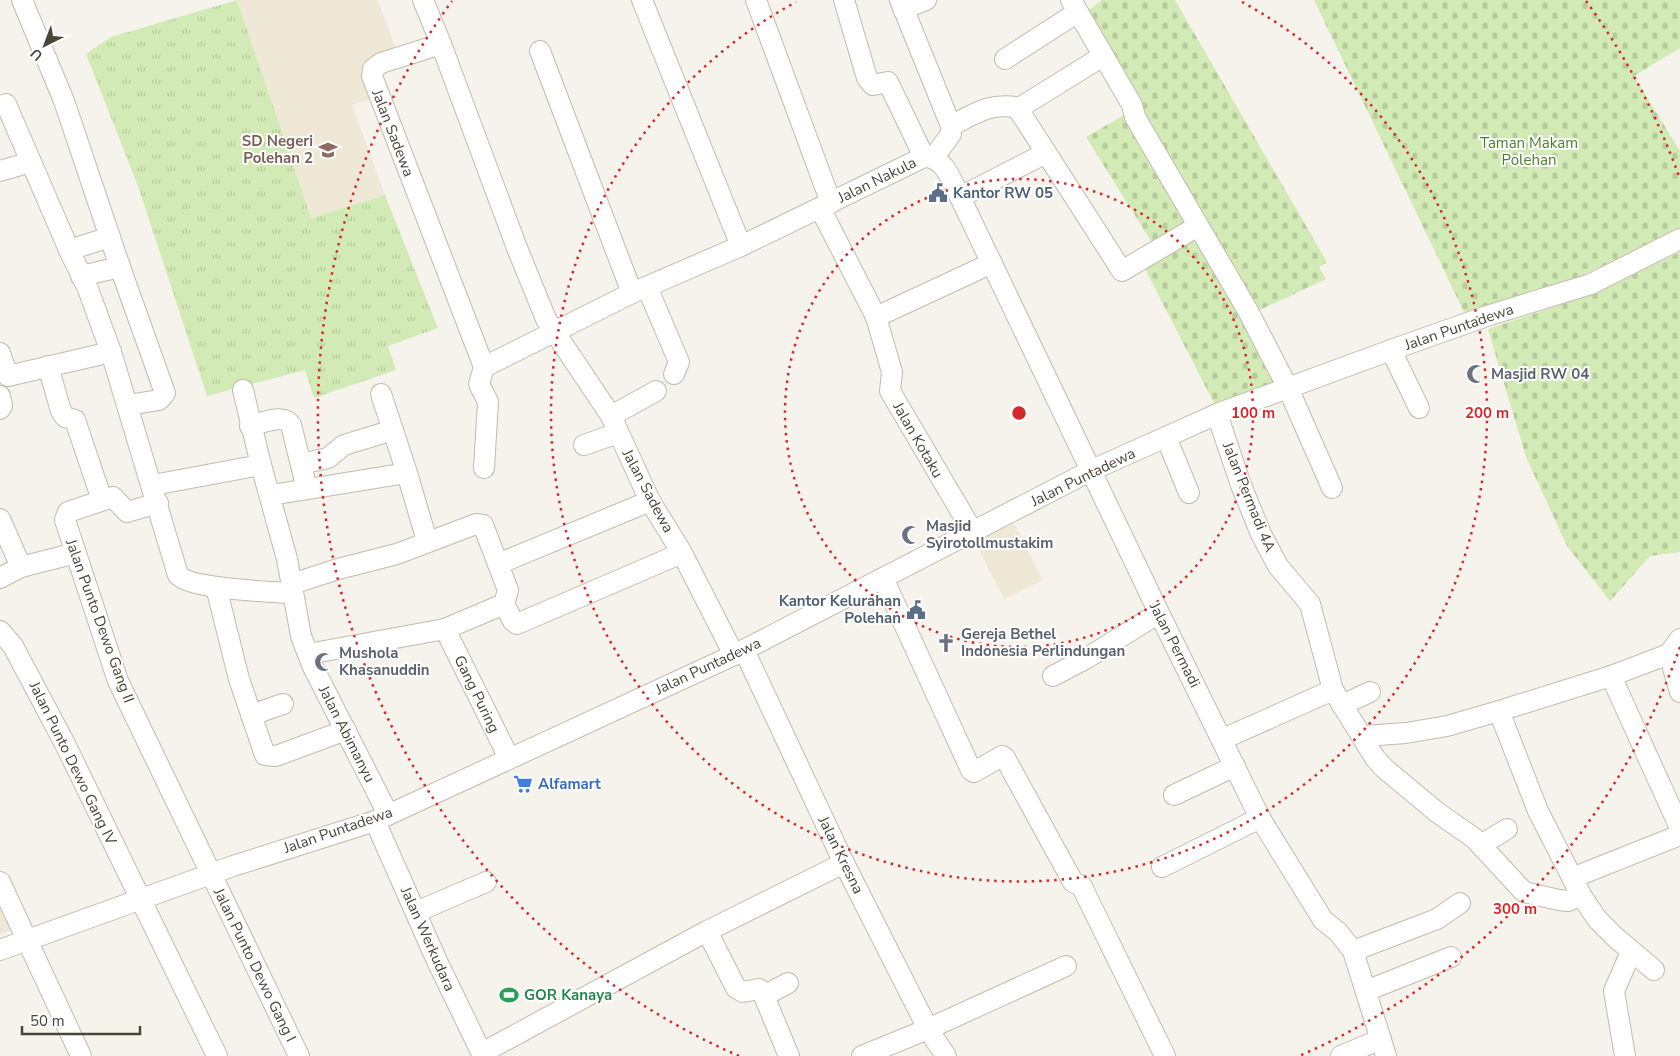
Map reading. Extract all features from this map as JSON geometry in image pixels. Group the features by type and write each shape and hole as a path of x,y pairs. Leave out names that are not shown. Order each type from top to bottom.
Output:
{"street":[{"path":"22,0 64,101 165,393 159,400 128,405"},
{"path":"426,0 442,44"},
{"path":"642,0 741,246"},
{"name":"Jalan Kotaku","path":"756,0 825,206 876,317 892,372 890,391 972,532"},
{"path":"844,0 866,78 873,85 888,82 929,157 951,134 951,126 902,5 926,0"},
{"path":"1005,59 1075,6 1198,226 1248,311 1288,388 1332,488"},
{"name":"Jalan Sadewa","path":"484,367 372,76 373,69 381,63 442,44 517,248 546,319 556,331 614,424 650,501 739,652"},
{"path":"540,51 640,290 678,357 679,366 674,374"},
{"path":"951,126 983,109 996,106 1021,108 1103,56"},
{"path":"6,104 81,276 111,352 178,575 183,580 216,587 287,593 338,568 390,557 427,541 476,524 483,525 508,590 504,604 512,621 517,624 682,553"},
{"path":"1021,108 1020,112 1122,270 1198,226"},
{"path":"960,197 1046,153"},
{"name":"Jalan Nakula","path":"556,331 640,290 741,246 929,157 940,161 960,197 1092,470"},
{"path":"0,171 31,162"},
{"path":"69,250 110,236"},
{"name":"Jalan Puntadewa","path":"0,950 139,899 382,817 739,652 1092,470 1217,414 1490,315 1591,284 1680,239"},
{"path":"876,317 992,263"},
{"path":"81,276 120,267"},
{"path":"484,468 488,402 479,384 484,367 556,331"},
{"path":"1391,350 1418,408"},
{"path":"0,353 4,377 111,352"},
{"path":"48,366 61,411 65,417 75,420 102,500 113,497 127,512 155,494 261,465"},
{"name":"Jalan Abimanyu","path":"243,390 250,426 270,495 296,600 301,636 346,730 382,817"},
{"path":"584,446 656,391"},
{"path":"382,394 427,541"},
{"path":"0,396 2,406 0,409"},
{"name":"Jalan Permadi 4A","path":"1217,414 1241,486 1261,534 1278,566 1310,604 1338,697 1384,768 1481,845 1524,892 1568,901 1576,886 1680,835"},
{"path":"250,426 280,419 288,421 292,425 307,489"},
{"path":"301,464 328,458 344,444 393,430"},
{"path":"1166,437 1189,493"},
{"name":"Jalan Permadi","path":"1092,470 1159,613 1223,739 1260,818 1323,920 1338,932 1353,951"},
{"path":"270,495 407,473"},
{"name":"Jalan Punto Dewo Gang II","path":"102,500 65,515 76,554 118,681 211,874"},
{"path":"498,564 650,501"},
{"path":"0,519 22,567"},
{"path":"0,578 22,567 76,554"},
{"path":"883,578 971,770 975,771 1002,756 1005,758 1074,882 1082,886 1165,1056"},
{"path":"216,587 262,751 270,757 346,730"},
{"path":"308,654 446,629 504,604"},
{"path":"1053,676 1087,658 1159,613"},
{"name":"Gang Puring","path":"446,629 509,758"},
{"name":"Jalan Punto Dewo Gang IV","path":"0,631 13,646 36,686 217,1056"},
{"path":"1364,736 1406,733 1447,726 1611,676 1675,647 1680,692"},
{"name":"Jalan Kresna","path":"739,652 928,1029 946,1056"},
{"path":"1611,676 1680,828"},
{"path":"1223,739 1338,697 1370,692"},
{"path":"251,715 283,704"},
{"path":"1499,711 1538,811 1576,886 1598,919 1631,952 1654,970"},
{"path":"1174,795 1235,766"},
{"name":"Jalan Werkudara","path":"382,817 416,912 482,1055"},
{"path":"1162,867 1260,818"},
{"path":"1481,845 1507,829"},
{"path":"482,1055 707,931 844,863"},
{"name":"Jalan Punto Dewo Gang I","path":"211,874 299,1056"},
{"path":"0,882 29,940 81,1056"},
{"path":"416,912 486,882"},
{"path":"1341,1056 1383,1048 1353,951 1437,919 1460,903"},
{"path":"707,931 736,988 743,992 758,988 764,996 789,1056"},
{"path":"1625,1056 1614,991 1617,980 1631,952"},
{"path":"1366,991 1451,957"},
{"path":"862,1056 928,1029 1066,966"},
{"path":"764,996 788,983"}],"shaded area":[{"name":"SD Negeri Polehan 2","path":"237,0 378,0 397,52 362,62 376,97 352,105 385,195 311,218"},
{"path":"1013,521 1043,580 1004,599 975,542"},
{"path":"0,901 14,930 0,934"}],"green space":[{"path":"237,0 311,218 385,195 438,328 388,346 396,370 314,398 305,370 207,396 138,186 86,54 111,37"},
{"path":"1102,0 1175,0 1327,262 1319,267 1326,279 1247,316 1282,382 1217,409 1141,261 1156,249 1086,137 1126,114 1085,13"},
{"name":"Taman Makam Polehan","path":"1314,0 1680,0 1680,48 1634,76 1680,151 1680,230 1579,277 1539,292 1465,314"},
{"path":"1680,252 1680,552 1650,556 1610,601 1567,546 1526,457 1488,329 1593,294"}],"place":[{"name":"SD Negeri Polehan 2","path":"328,150"},
{"name":"Kantor RW 05","path":"938,193"},
{"name":"Masjid RW 04","path":"1476,374"},
{"name":"Masjid Syirotollmustakim","path":"911,535"},
{"name":"Kantor Kelurahan Polehan","path":"916,610"},
{"name":"Gereja Bethel Indonesia Perlindungan","path":"946,643"},
{"name":"Mushola Khasanuddin","path":"324,662"},
{"name":"Alfamart","path":"523,784"},
{"name":"GOR Kanaya","path":"509,995"}]}
